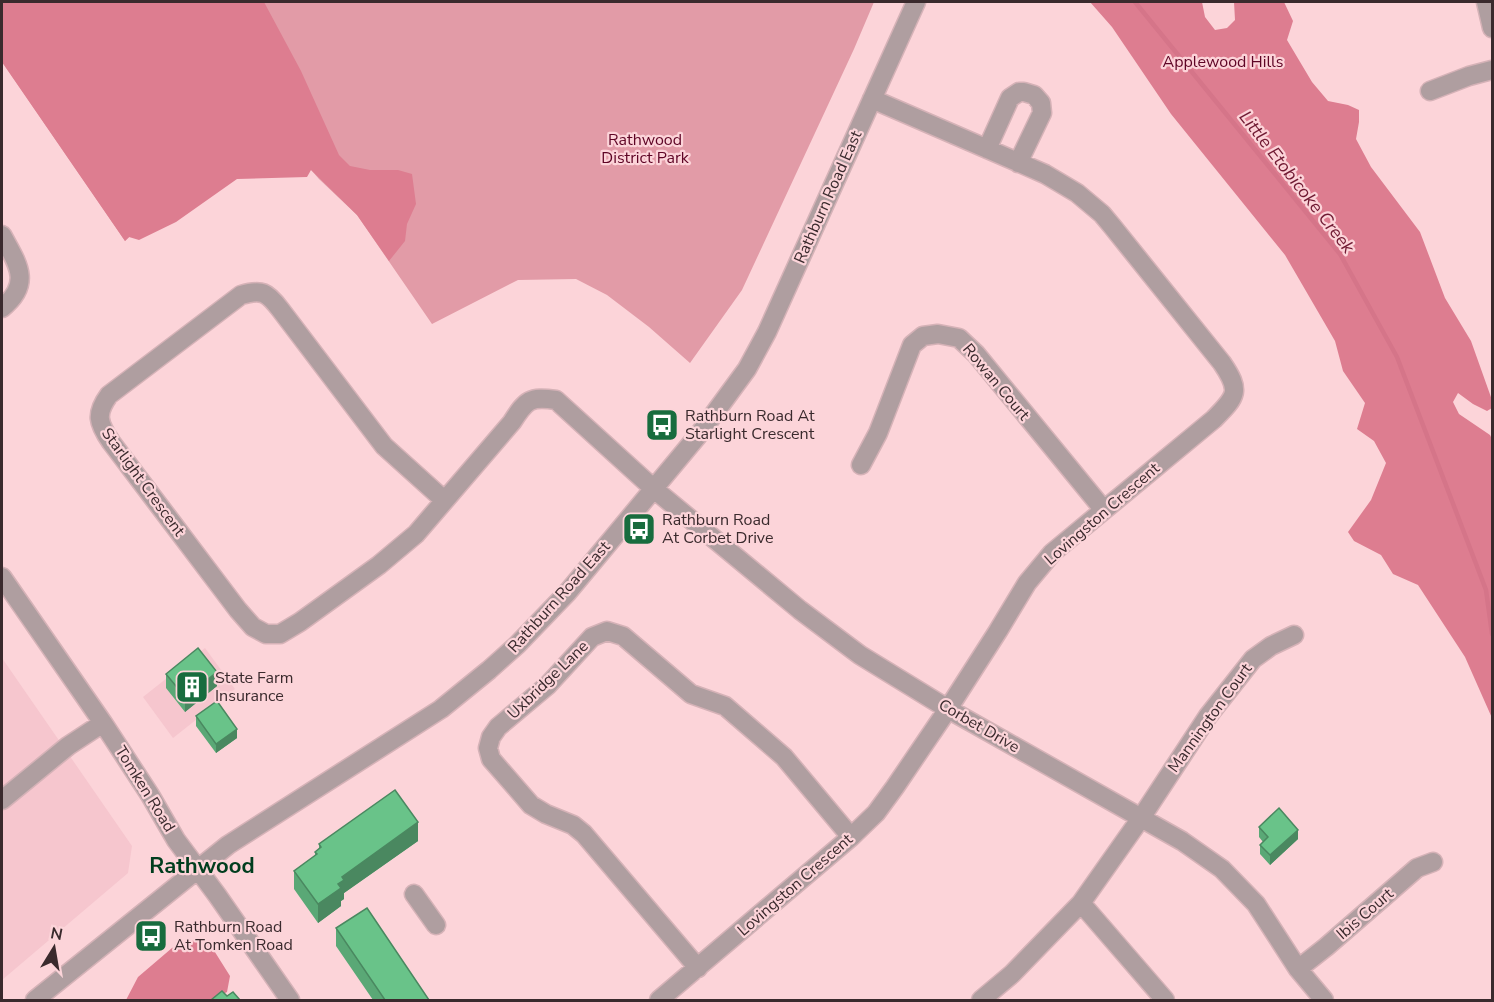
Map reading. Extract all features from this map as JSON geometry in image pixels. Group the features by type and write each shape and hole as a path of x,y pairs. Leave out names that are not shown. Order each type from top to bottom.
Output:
{"street":[{"name":"Rathburn Road East","path":"35,1000 228,845 441,709 517,645 567,593 700,433 747,369 767,332 916,2"},
{"path":"1486,2 1492,28"},
{"path":"1430,92 1468,76 1492,70"},
{"path":"987,149 1010,99 1024,92 1034,95 1041,103 1042,113 1018,163"},
{"name":"Lovingston Crescent","path":"659,1000 851,837 876,813 948,709 1027,583 1052,553 1214,419 1230,403 1235,391 1233,379 1222,363 1112,226 1084,198 1062,183 872,99"},
{"path":"2,235 19,267 20,285 2,308"},
{"name":"Starlight Crescent","path":"444,500 384,446 280,309 263,292 254,291 241,295 109,395 102,405 99,416 101,427 111,442 238,610 253,627 266,634 280,634 300,622 379,565 416,534 512,422 522,406 534,399 556,400 621,458"},
{"name":"Rowan Court","path":"861,465 879,433 912,345 924,336 938,334 959,338 976,354 1103,509"},
{"name":"Corbet Drive","path":"621,458 654,489 808,616 860,655 948,709 1182,841 1222,869 1256,904 1298,969 1324,1000"},
{"name":"Tomken Road","path":"3,581 103,723 176,840 290,1000"},
{"name":"Uxbridge Lane","path":"698,968 584,834 573,825 531,805 491,759 488,748 491,737 498,727 548,685 592,637 608,631 623,636 691,693 725,706 784,757 851,837"},
{"name":"Mannington Court","path":"981,1000 1012,974 1081,903 1141,818 1208,716 1253,659 1271,646 1294,635"},
{"path":"2,800 68,746 103,723"},
{"name":"Ibis Court","path":"1298,969 1417,868 1433,862"},
{"path":"414,894 436,925"},
{"path":"1081,903 1165,1000"}],"shaded area":[{"path":"205,648 235,689 173,738 143,697"},
{"path":"2,658 132,846 128,873 2,980"}],"green space":[{"name":"Rathwood District Park","path":"2,2 874,2 742,290 690,363 649,327 607,295 576,279 518,280 432,324 357,215 319,179 286,141 159,210 125,241 2,62"},
{"path":"2,2 264,2 301,71 339,155 350,166 370,170 398,170 412,174 416,204 407,224 405,241 389,261 357,215 311,170 307,177 237,179 176,222 139,240 129,237 125,241 2,62"},
{"name":"Applewood Hills","path":"1090,2 1202,2 1205,17 1215,30 1227,28 1235,20 1234,2 1284,2 1293,21 1287,40 1312,82 1328,101 1359,110 1356,139 1371,167 1420,232 1445,298 1471,341 1492,400 1492,408 1487,411 1458,393 1453,402 1459,414 1490,435 1492,439 1492,718 1465,657 1418,585 1393,574 1381,555 1354,541 1348,532 1371,500 1386,463 1374,441 1357,429 1365,403 1343,371 1335,341 1285,255 1171,114 1112,27"},
{"path":"197,939 213,949 230,976 227,992 212,1000 126,1000 138,977 172,948"}],"building":[{"path":"198,648 217,672 185,697 166,674"},
{"path":"217,701 237,729 216,744 196,716"},
{"path":"395,790 418,822 342,877 344,880 338,884 341,888 318,904 294,871 317,854 315,852 321,847 319,844"},
{"path":"1279,808 1298,830 1270,855 1260,845 1268,837 1259,827"},
{"path":"367,908 429,1000 385,1000 336,928"},
{"path":"222,991 227,996 233,992 240,1000 211,1000"}],"waterway":[{"name":"Little Etobicoke Creek","path":"1135,2 1340,254 1397,357 1486,590 1492,634"}],"place":[{"name":"Rathburn Road At Starlight Crescent","path":"662,425"},
{"name":"Rathburn Road At Corbet Drive","path":"639,529"},
{"name":"State Farm Insurance","path":"192,687"},
{"name":"Rathburn Road At Tomken Road","path":"151,936"}],"district":[{"name":"Rathwood","path":"202,866"}]}
